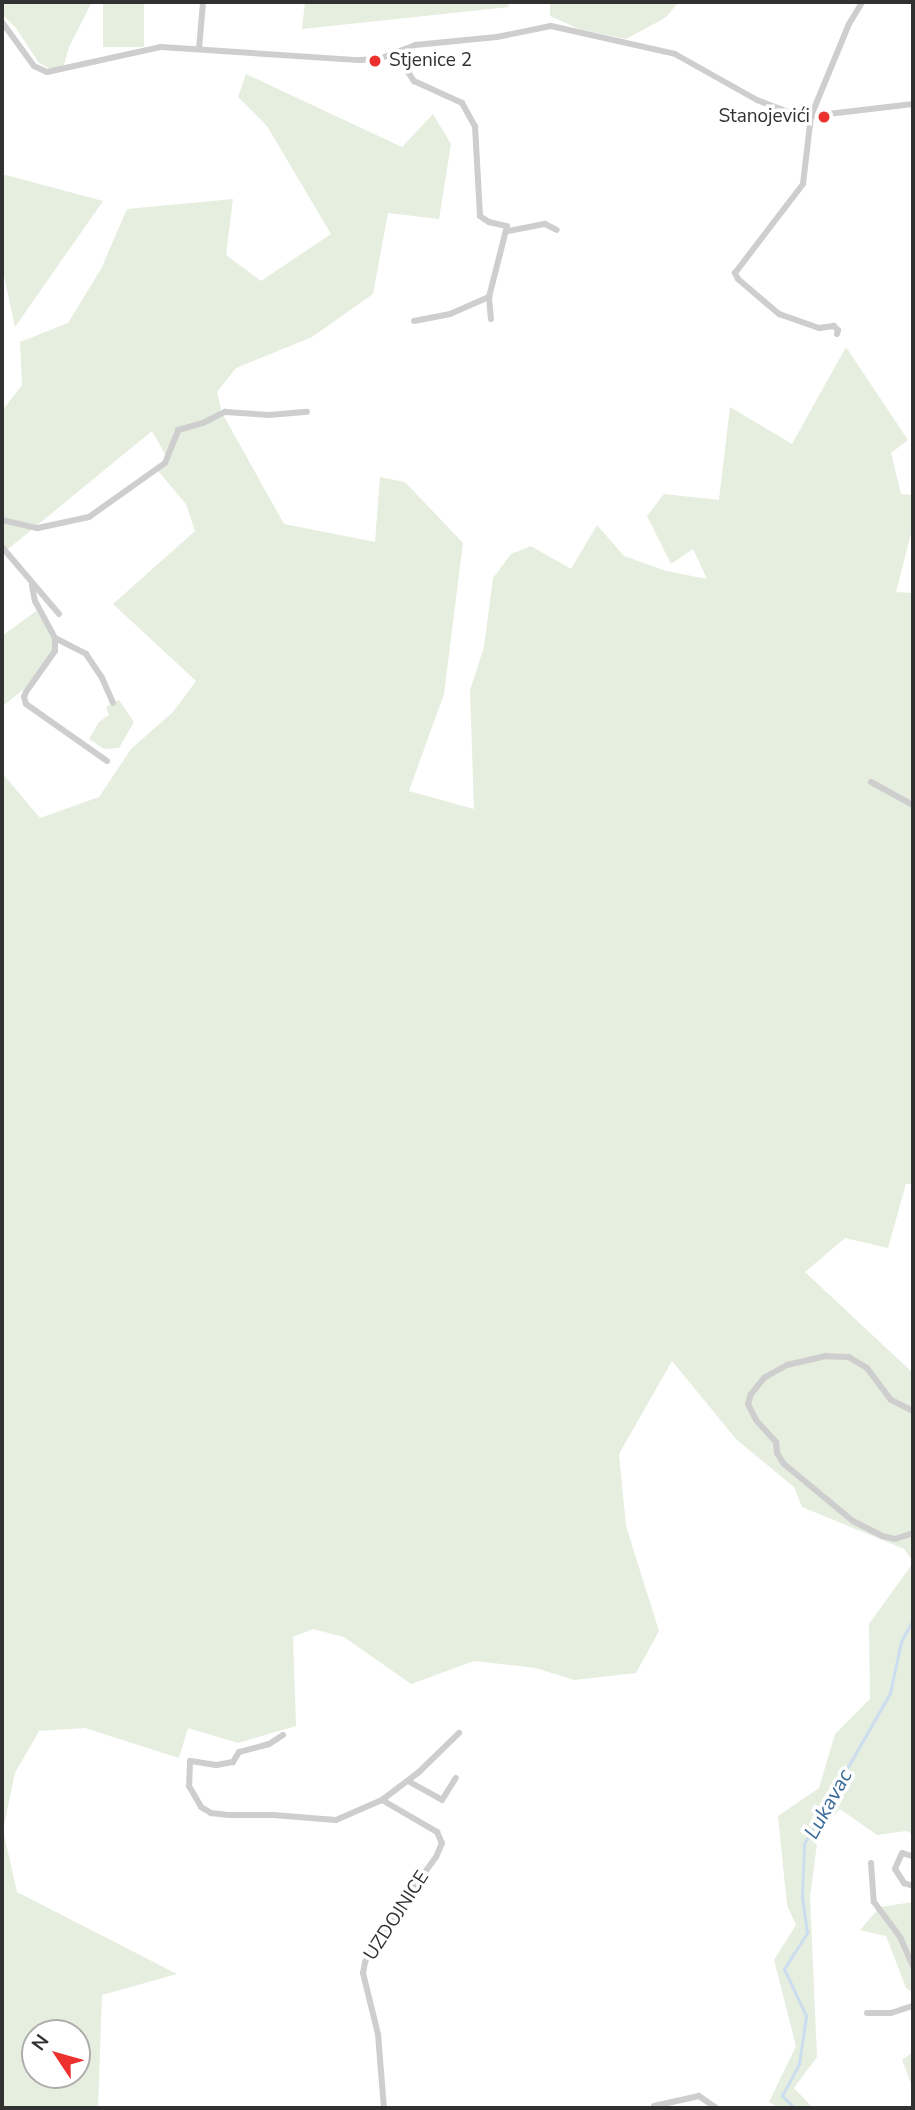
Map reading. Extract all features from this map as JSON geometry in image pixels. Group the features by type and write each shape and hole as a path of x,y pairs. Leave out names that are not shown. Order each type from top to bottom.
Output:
{"street":[{"path":"200,49 203,2"},
{"path":"836,334 838,330 834,326 819,328 779,314 738,279 735,273 803,184 811,116 849,24 862,2"},
{"path":"2,22 34,66 47,72 57,72 96,59 161,47 359,61 379,59 395,51 437,41 496,37 537,27 562,28 675,54 767,105 811,116 913,104"},
{"path":"395,51 414,81 456,99 468,110 475,126 480,216 489,222 504,224 508,231 489,297 491,319"},
{"path":"508,231 545,225 557,230"},
{"path":"414,321 450,314 489,297"},
{"path":"2,520 38,528 89,517 166,463 178,430 203,423 225,412 281,415 307,412"},
{"path":"2,547 60,614"},
{"path":"33,586 31,592 55,638 55,651 24,697 26,704 107,761"},
{"path":"55,638 86,654 102,678 113,703"},
{"path":"871,782 913,805"},
{"path":"913,1411 897,1405 867,1368 849,1357 826,1356 787,1365 764,1378 751,1394 748,1404 756,1420 776,1442 777,1453 784,1464 853,1521 882,1536 895,1539 913,1533"},
{"path":"283,1735 269,1744 239,1752 233,1762 216,1765 190,1761 187,1767 189,1786 201,1807 211,1813 228,1815 273,1815 326,1820 361,1811 408,1781 459,1733"},
{"path":"408,1781 442,1800 456,1778"},
{"name":"UZDOJNICE","path":"382,1800 437,1832 442,1843 436,1857 400,1906 365,1962 363,1973 378,2034 384,2108"},
{"path":"912,1856 902,1853 895,1868 904,1883 913,1886"},
{"path":"871,1864 874,1902 900,1937 913,1966"},
{"path":"867,2013 891,2013 913,2006"},
{"path":"654,2106 699,2096 716,2108"}],"green space":[{"path":"2,2 92,2 69,47 63,68 51,69 39,63 16,28 2,14"},
{"path":"103,2 144,2 144,47 103,47"},
{"path":"305,2 508,2 509,7 302,29"},
{"path":"550,2 679,2 665,18 626,39 579,29 550,16"},
{"path":"246,74 402,147 433,114 451,144 439,219 388,213 373,294 312,337 236,368 217,392 222,413 284,524 375,542 380,477 405,482 463,543 444,694 409,791 474,809 470,690 484,647 493,578 511,554 531,546 571,569 597,525 624,556 666,571 707,579 693,549 671,564 647,516 664,494 719,500 730,407 792,444 846,347 908,440 891,453 901,494 913,495 913,526 896,592 913,593 913,1184 906,1184 888,1248 845,1238 805,1272 913,1373 913,1561 904,1549 802,1507 794,1487 736,1439 672,1361 619,1454 626,1526 659,1631 636,1673 574,1680 536,1668 474,1661 411,1684 344,1637 313,1629 293,1637 296,1726 238,1743 188,1728 179,1758 85,1728 39,1731 15,1773 3,1830 17,1892 177,1974 102,1995 98,2108 2,2108 2,773 40,818 99,797 131,749 173,712 196,681 113,604 195,531 186,504 158,471 166,456 152,431 2,554 2,411 22,385 20,342 68,323 101,269 127,209 233,199 226,255 261,281 331,234 267,126 238,97"},
{"path":"2,174 103,201 15,327 2,267"},
{"path":"36,611 51,633 54,649 26,687 2,707 2,636"},
{"path":"119,700 134,722 119,748 104,749 89,739 99,722 109,715 106,707"},
{"path":"913,1563 913,1834 906,1831 877,1835 840,1809 827,1822 817,1844 810,1897 817,2057 794,2088 812,2107 779,2108 769,2102 796,2046 774,1960 796,1925 787,1905 778,1816 819,1788 835,1734 870,1699 869,1624"},
{"path":"913,1902 913,1993 906,1988 886,1936 860,1930 880,1907"},
{"path":"913,2052 913,2089 902,2060"}],"waterway":[{"name":"Lukavac","path":"794,2108 782,2096 799,2064 806,2016 784,1969 807,1933 802,1897 804,1844 890,1693 901,1642 913,1619"}],"place":[{"name":"Stjenice 2","path":"375,61"},
{"name":"Stanojevići","path":"824,117"}]}
